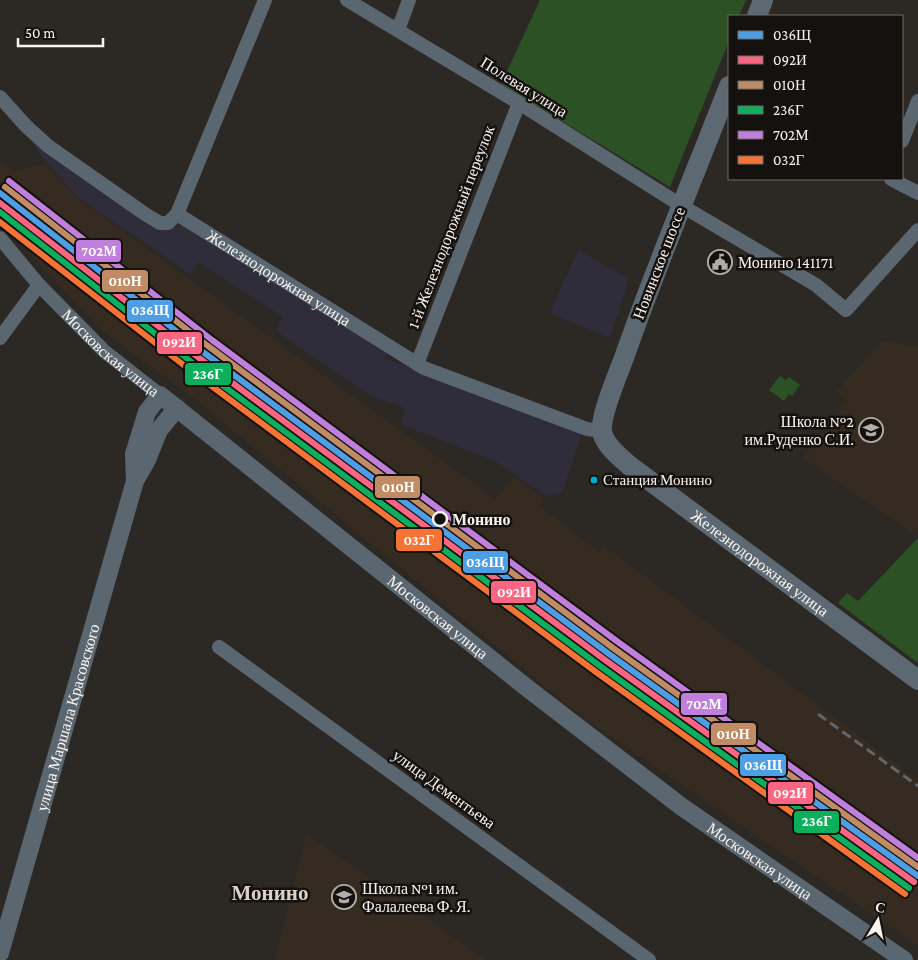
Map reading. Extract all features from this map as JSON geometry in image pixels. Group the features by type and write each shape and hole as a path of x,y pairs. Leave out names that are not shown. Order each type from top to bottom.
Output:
{"main road":[{"path":"757,15 763,0"},
{"name":"Новинское шоссе","path":"599,434 612,390 644,299 728,89"},
{"name":"Железнодорожная улица","path":"599,434 630,466 918,680"}],"street":[{"path":"0,97 26,126 48,146 144,214 160,223 168,223 176,214 265,0"},
{"name":"Полевая улица","path":"347,0 519,103 682,206 816,285 846,310 918,230"},
{"path":"398,30 409,0"},
{"path":"903,138 918,101"},
{"name":"1-й Железнодорожный переулок","path":"417,364 519,103"},
{"path":"0,111 7,113 26,126"},
{"path":"893,180 918,193"},
{"name":"Железнодорожная улица","path":"176,214 417,364 599,434"},
{"name":"Московская улица","path":"0,238 39,285 104,351 531,691 682,807 904,960"},
{"path":"0,338 39,285"},
{"name":"улица Маршала Красовского","path":"135,481 134,454 147,412 160,395"},
{"name":"улица Маршала Красовского","path":"0,953 135,481 147,460 159,430 177,408"},
{"name":"улица Дементьева","path":"219,647 648,960"}],"shaded area":[{"path":"27,133 162,228 179,227 187,221 389,352 385,359 583,430 562,493 546,496 495,461 402,425 405,408 371,396 276,331 283,317 199,262 190,274 77,197 40,155"},
{"path":"0,162 14,171 46,164 77,198 496,499 515,476 544,498 541,507 599,552 603,545 918,780 918,946 582,717 196,400 101,330 0,222"},
{"path":"578,250 629,279 610,338 550,313"},
{"name":"Школа №2 им.Руденко С.И.","path":"882,341 918,347 918,531 914,534 803,458 847,401 836,392"},
{"name":"Школа №1 им. Фалалеева Ф. Я.","path":"307,834 486,960 275,960"}],"green space":[{"path":"540,0 746,0 739,15 728,15 728,43 670,187 501,84"},
{"path":"780,376 786,380 789,377 800,385 792,396 789,394 784,401 769,390"},
{"path":"918,538 918,663 838,603 847,593 858,601"}],"railway":[{"path":"818,714 918,786"}],"transit line":[{"name":"702М","path":"9,181 212,340 618,642 918,858"},
{"name":"010Н","path":"5,187 208,346 613,648 918,867"},
{"name":"036Щ","path":"0,193 203,352 609,654 918,876"},
{"name":"092И","path":"0,203 199,358 605,660 914,882"},
{"name":"236Г","path":"0,212 194,364 600,666 909,888"},
{"name":"032Г","path":"0,222 190,370 596,672 905,894"}],"place":[{"name":"Монино 141171","path":"720,262"},
{"name":"Школа №2 им.Руденко С.И.","path":"871,430"},
{"name":"Станция Монино","path":"594,480"},
{"name":"Монино","path":"440,519"},
{"name":"Школа №1 им. Фалалеева Ф. Я.","path":"344,897"}],"district":[{"name":"Монино","path":"270,893"}]}
